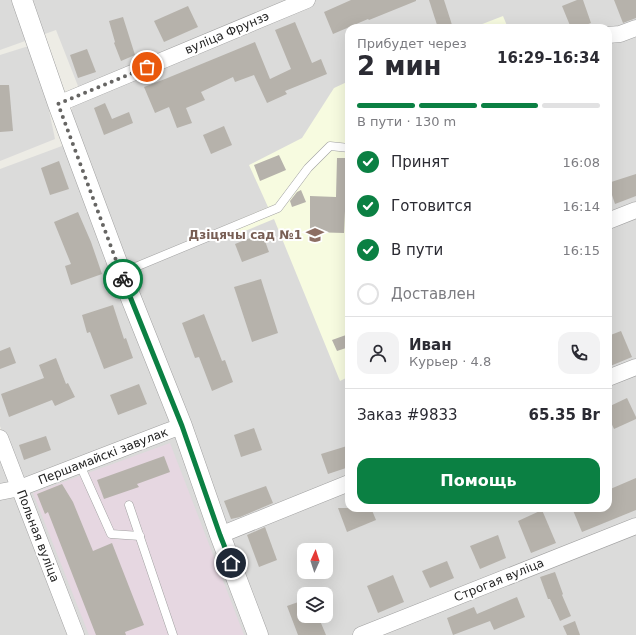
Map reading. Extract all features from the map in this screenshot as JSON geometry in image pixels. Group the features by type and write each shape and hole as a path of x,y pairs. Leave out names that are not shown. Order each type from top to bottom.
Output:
{"street":[{"path":"22,0 58,104 121,273 182,426 220,535 258,635"},
{"name":"вуліца Фрунзэ","path":"58,104 307,0"},
{"path":"612,35 620,34 636,28"},
{"path":"612,219 636,210"},
{"path":"612,376 636,367"},
{"name":"Першамайскі завулак","path":"0,492 20,488 182,426"},
{"name":"Польная вуліца","path":"0,438 76,635"},
{"path":"220,535 345,485"},
{"name":"Строгая вуліца","path":"361,635 636,526"}],"lane":[{"path":"121,273 278,208 308,168 330,146 345,148"},
{"path":"80,465 111,534 140,536"},
{"path":"129,504 173,635"}],"shaded area":[{"path":"0,0 636,0 636,635 83,635 18,476 0,426 0,169 62,146 78,86 56,30 0,50"},
{"path":"503,16 506,24 482,24"},
{"path":"35,44 55,139 0,161 0,55"},
{"name":"Дзіцячы сад №1","path":"345,83 345,378 340,381 274,219 221,241 217,229 268,207 249,165 302,138 334,88"},
{"path":"170,443 244,635 89,635 33,493"},
{"path":"0,451 67,635 0,635"}],"building":[{"path":"351,0 416,0 369,20 368,19 356,24 345,24 345,29 333,34 324,12"},
{"path":"429,0 444,0 452,24 437,24"},
{"path":"577,0 583,0 591,23 569,24 562,6"},
{"path":"614,0 636,0 636,18 623,23"},
{"path":"188,6 198,27 164,42 154,21"},
{"path":"123,17 135,55 121,61 114,43 109,21"},
{"path":"295,22 312,63 321,59 327,74 285,91 287,94 267,103 254,75 235,82 233,77 201,92 205,100 186,108 192,123 177,128 169,107 155,113 144,87 255,42 270,79 291,69 275,30"},
{"path":"87,49 96,72 78,78 70,55"},
{"path":"0,85 9,85 13,131 0,132"},
{"path":"105,103 112,119 129,112 133,123 104,135 94,108"},
{"path":"224,126 232,145 211,154 203,135"},
{"path":"279,155 286,170 260,181 254,165"},
{"path":"337,158 345,158 344,233 310,232 310,196 336,197"},
{"path":"59,161 69,189 50,195 41,168"},
{"path":"636,174 636,196 615,204 612,195 612,182"},
{"path":"301,190 306,202 292,207 290,201 297,192"},
{"path":"78,212 91,242 102,274 71,285 65,266 71,264 54,222"},
{"path":"262,233 269,252 242,262 235,244"},
{"path":"261,279 278,333 252,342 234,287"},
{"path":"113,305 124,339 126,338 133,358 104,369 90,332 87,333 82,315"},
{"path":"204,314 222,361 225,360 233,382 212,391 199,357 195,358 182,323"},
{"path":"621,331 632,357 612,365 612,334"},
{"path":"345,335 345,348 337,351 332,340"},
{"path":"10,347 16,363 0,369 0,351"},
{"path":"56,358 66,384 68,383 75,397 55,406 52,400 9,417 1,394 44,378 39,365"},
{"path":"139,384 147,404 118,415 110,395"},
{"path":"627,398 636,419 614,429 612,425 612,405"},
{"path":"254,428 262,450 241,457 234,435"},
{"path":"46,436 51,450 24,460 19,445"},
{"path":"345,447 345,468 328,474 321,454"},
{"path":"164,456 170,472 137,484 139,487 104,499 97,480"},
{"path":"636,478 636,510 582,532 574,512 612,512 612,488"},
{"path":"62,484 73,502 93,551 112,543 144,625 125,632 126,635 96,635 48,512 45,514 37,494"},
{"path":"266,486 273,503 240,517 231,519 224,501"},
{"path":"338,508 345,508 345,512 373,512 376,520 347,532"},
{"path":"538,512 543,512 556,543 531,553 518,521"},
{"path":"265,527 277,560 259,567 247,535"},
{"path":"498,535 506,558 480,569 470,546"},
{"path":"447,561 454,578 430,588 422,571"},
{"path":"555,572 563,594 562,595 571,616 560,621 550,599 548,599 540,577"},
{"path":"393,575 404,602 378,613 367,586"},
{"path":"517,597 525,617 494,630 490,621 453,635 447,618 474,607 477,614"},
{"path":"297,602 297,623 321,623 326,635 298,635 287,606"},
{"path":"575,621 580,635 567,635 563,626"}],"way so far":[{"path":"123,279 58,104 147,67"}],"place":[{"name":"Дзіцячы сад №1","path":"315,235"}],"route":[{"path":"123,279 182,426 231,563"}]}
